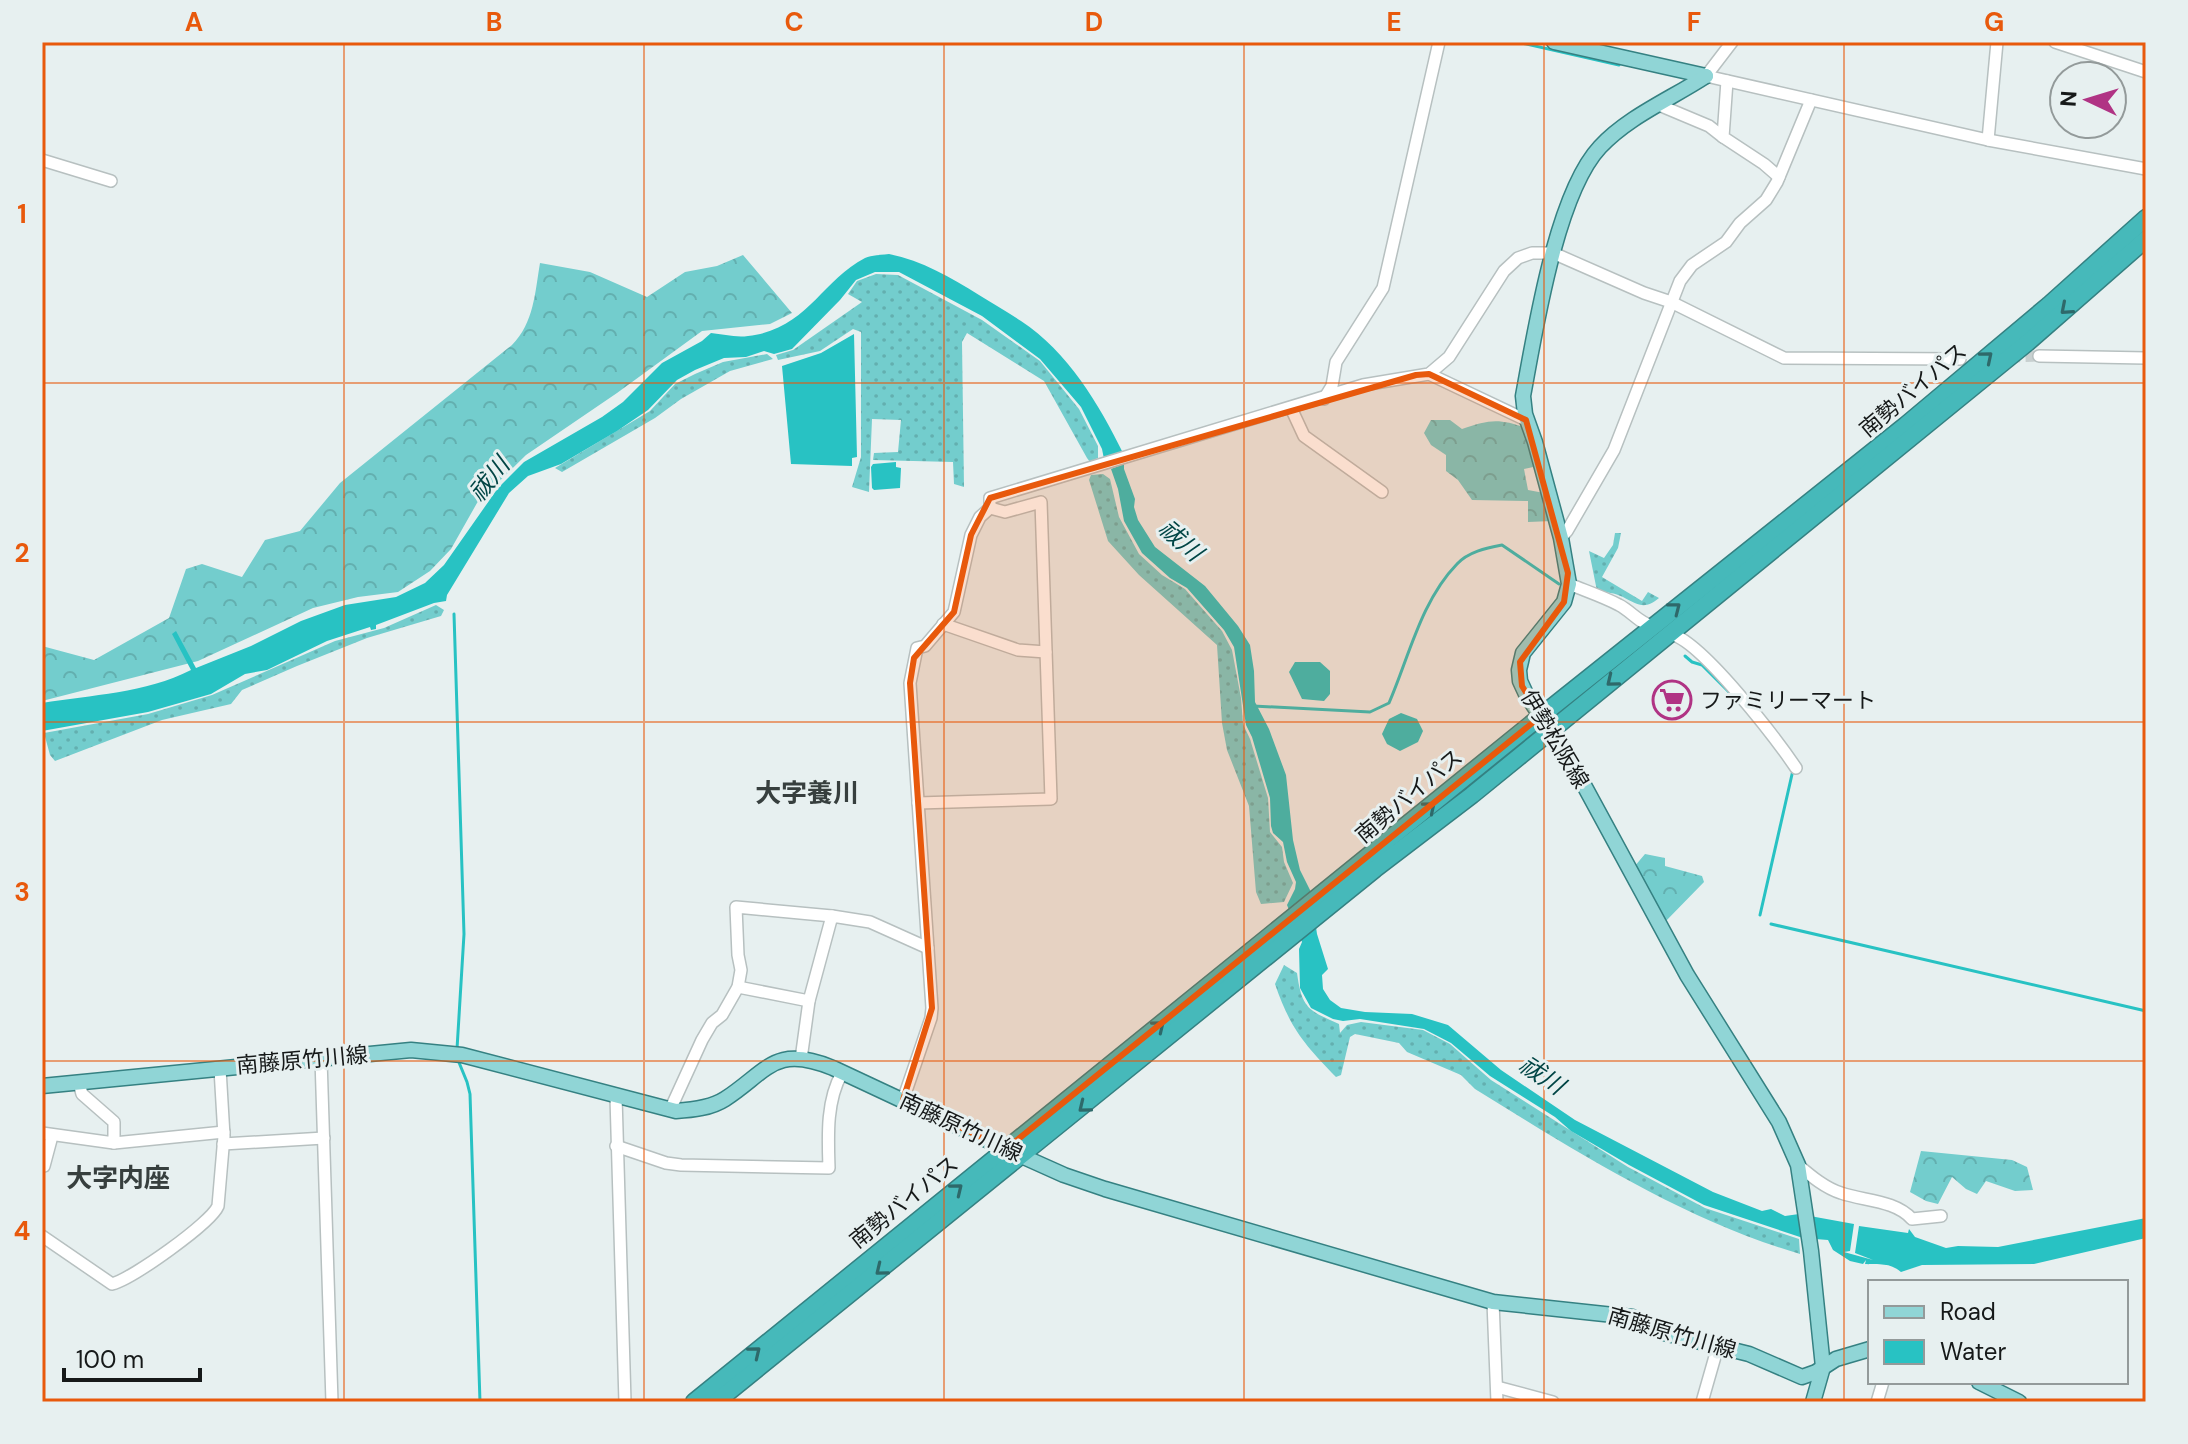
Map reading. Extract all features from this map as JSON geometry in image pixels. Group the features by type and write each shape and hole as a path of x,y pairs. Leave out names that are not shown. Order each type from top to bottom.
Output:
{"highway":[{"name":"南勢バイパス","path":"716,1402 1024,1156 1372,863 1541,716 1906,425 2049,305 2146,218"},
{"name":"南勢バイパス","path":"1372,863 1552,730 2027,343 2146,239"},
{"name":"南勢バイパス","path":"694,1402 1006,1149 1250,963"}],"main road":[{"path":"1554,42 1706,76"},
{"path":"1569,584 1561,538 1526,420 1523,396 1553,253 1574,188 1589,160 1625,125 1706,76"},
{"name":"伊勢松阪線","path":"1569,584 1564,602 1531,642 1520,662 1522,686 1552,730 1687,975 1779,1122 1798,1165 1823,1367 1813,1402"},
{"name":"南藤原竹川線","path":"42,1086 411,1050 458,1054 670,1110 692,1110 724,1099 763,1068 781,1061 816,1061 1064,1175 1493,1302 1616,1314 1641,1320 1660,1332 1749,1354 1793,1375 1809,1376 1836,1359 1868,1350"},
{"path":"1983,1384 2019,1402"}],"street":[{"path":"1324,399 1332,386 1336,362 1383,288 1439,42"},
{"path":"1732,42 1706,76 1988,140 2146,169"},
{"path":"1988,140 1997,42"},
{"path":"2055,42 2074,45 2146,72"},
{"path":"1723,137 1727,81"},
{"path":"1561,538 1614,450 1680,281 1692,265 1726,242 1740,223 1766,200 1779,177 1811,100"},
{"path":"1659,105 1709,126 1779,177"},
{"path":"42,160 111,181"},
{"path":"903,1100 931,1018 911,670 917,648 925,646 954,612 971,535 980,517 990,508 990,498 1363,385 1429,374 1449,357 1504,271 1523,255 1553,253 1671,302 1784,358 1960,359"},
{"path":"2039,356 2146,358"},
{"path":"1429,374 1526,420"},
{"path":"1291,408 1304,436 1382,492"},
{"path":"918,803 1051,799 1041,502 1005,512 990,508"},
{"path":"1569,584 1615,603 1631,611 1645,624 1653,626"},
{"path":"943,624 1018,650 1046,652"},
{"path":"1670,634 1686,641 1744,699 1796,768"},
{"path":"670,1110 707,1031 722,1015 738,987 741,970 736,907 870,922 928,948"},
{"path":"801,1059 809,1001 832,916"},
{"path":"738,987 809,1001"},
{"path":"321,1059 332,1402"},
{"path":"42,1236 112,1284 178,1243 215,1214 223,1138 220,1069"},
{"path":"616,1146 681,1165 829,1168 831,1105 842,1073"},
{"path":"79,1083 82,1094 114,1122 114,1143"},
{"path":"616,1097 625,1402"},
{"path":"42,1166 47,1135 114,1143 223,1138 324,1138"},
{"path":"1798,1165 1839,1193 1903,1209 1912,1219 1941,1216"},
{"path":"1493,1302 1497,1402"},
{"path":"1702,1402 1718,1346"},
{"path":"1497,1387 1553,1402"}],"highlighted area":[{"path":"1429,374 1526,420 1568,573 1564,602 1520,662 1522,686 1541,716 1006,1149 903,1100 932,1008 910,683 914,658 954,612 971,535 990,498 1416,375"}],"green space":[{"path":"743,255 792,313 770,324 702,331 526,455 477,503 451,549 430,571 398,592 358,597 313,608 198,661 42,701 42,646 94,660 169,618 186,569 202,564 242,577 265,540 300,531 340,483 512,345 529,317 540,263 590,272 647,297 685,272 717,266"},
{"path":"876,274 898,275 982,320 1040,361 1079,409 1098,446 1098,458 1090,462 1087,458 1044,381 967,333 962,342 964,487 954,484 953,462 873,460 874,453 898,452 901,420 872,419 869,492 852,487 861,457 861,332 853,329 820,351 778,360 776,355 793,350 862,302 848,294 857,281"},
{"path":"767,354 773,359 730,371 562,472 555,468 650,411 675,384 723,362"},
{"path":"1431,420 1450,420 1462,429 1494,421 1526,428 1538,466 1524,469 1528,490 1544,493 1552,521 1528,522 1528,501 1472,500 1458,480 1446,471 1446,455 1431,445 1424,433"},
{"path":"1103,474 1110,479 1119,517 1139,554 1162,575 1185,589 1222,631 1232,650 1243,724 1268,798 1270,832 1282,847 1284,862 1293,883 1284,902 1261,904 1256,892 1249,806 1227,750 1222,723 1217,645 1139,575 1108,541 1089,480 1091,475"},
{"path":"1615,533 1621,533 1618,548 1602,577 1642,601 1648,592 1659,598 1654,602 1641,605 1597,591 1589,551 1604,558 1613,545"},
{"path":"436,605 444,610 441,616 367,638 297,666 242,690 231,704 162,720 55,761 50,755 44,733 148,714 212,695 335,641 384,628"},
{"path":"1645,854 1665,858 1665,866 1702,876 1704,882 1664,923 1634,867"},
{"path":"1284,965 1297,973 1301,994 1308,1007 1339,1024 1340,1033 1347,1025 1361,1022 1423,1030 1450,1044 1491,1080 1628,1167 1705,1208 1799,1239 1800,1254 1714,1222 1632,1182 1475,1089 1461,1075 1407,1052 1399,1043 1355,1034 1350,1037 1341,1075 1336,1077 1307,1045 1286,1012 1275,984"},
{"path":"1921,1151 2012,1160 2027,1167 2033,1190 2015,1191 1986,1181 1977,1194 1952,1177 1938,1204 1926,1201 1910,1192"}],"water":[{"path":"889,254 925,265 947,276 1038,334 1081,380 1123,453 1104,459 1081,407 1040,359 982,316 899,272 875,272 856,280 792,349 774,354 764,351 746,357 724,358 695,370 677,380 648,410 617,431 561,464 528,476 509,493 446,601 376,625 376,629 371,630 370,627 327,641 267,670 245,674 211,694 148,712 42,731 42,703 156,684 191,670 172,634 176,631 196,668 301,621 345,605 396,597 425,583 444,565 498,488 524,462 623,402 662,363 711,333 748,336 785,324 799,315 849,268 868,257"},
{"path":"854,334 857,457 852,458 852,466 791,464 782,366 821,353"},
{"path":"896,462 896,467 901,468 900,488 874,490 873,464"},
{"path":"1124,464 1138,520 1155,547 1205,586 1250,645 1255,702 1286,775 1293,840 1300,870 1311,892 1317,934 1328,969 1322,975 1323,989 1330,1000 1341,1008 1412,1014 1448,1025 1501,1070 1575,1120 1713,1192 1762,1211 1771,1209 1785,1216 1799,1214 1854,1224 1850,1251 1844,1252 1873,1260 1855,1253 1859,1226 1908,1233 1909,1229 1915,1237 1946,1248 1998,1247 2146,1218 2146,1238 2034,1264 1922,1265 1901,1272 1888,1265 1865,1264 1866,1260 1863,1264 1850,1261 1833,1250 1828,1240 1803,1238 1704,1205 1629,1165 1571,1131 1555,1117 1490,1076 1451,1043 1424,1029 1360,1019 1343,1021 1311,1008 1300,988 1299,949 1302,942 1287,905 1296,882 1283,842 1273,833 1271,826 1270,798 1246,725 1234,647 1224,630 1187,588 1170,578 1142,553 1124,521 1111,469"},
{"path":"1295,662 1320,662 1330,671 1330,694 1324,701 1302,699 1289,672"},
{"path":"1401,713 1417,719 1423,731 1418,742 1400,751 1387,744 1382,734 1389,719"}],"waterway":[{"path":"1517,42 1619,65"},
{"path":"1253,706 1370,712 1389,703 1434,595 1457,564 1478,551 1502,545 1559,584"},
{"path":"454,614 464,934 457,1049"},
{"path":"1685,656 1702,665 1733,696"},
{"path":"1760,915 1793,770"},
{"path":"1771,924 2146,1011"},
{"path":"458,1060 470,1094 480,1402"}],"tunnel":[{"path":"2009,357 2039,356"}],"place":[{"name":"ファミリーマート","path":"1672,700"}],"district":[{"name":"大字養川","path":"807,793"},
{"name":"大字内座","path":"118,1178"}],"water label":[{"name":"祓川","path":"489,479"},
{"name":"祓川","path":"1181,540"},
{"name":"祓川","path":"1542,1075"}]}
